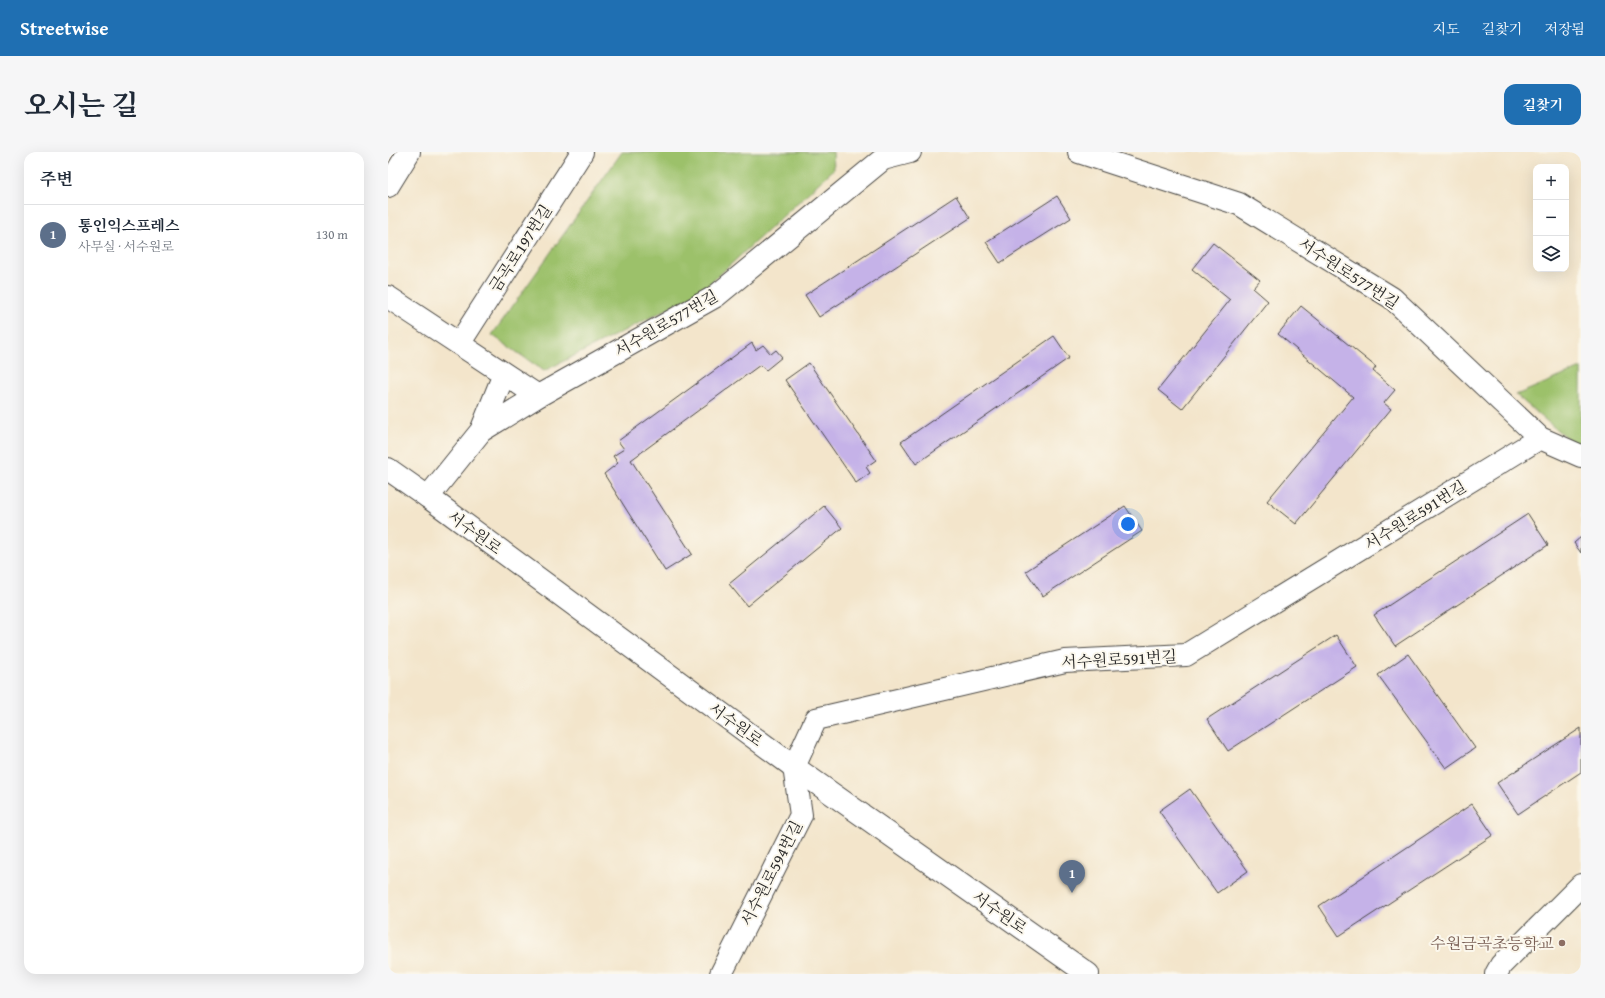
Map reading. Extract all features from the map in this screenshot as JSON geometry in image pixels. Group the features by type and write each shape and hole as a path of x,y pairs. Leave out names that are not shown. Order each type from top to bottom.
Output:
{"street":[{"path":"388,186 409,152"},
{"name":"금곡로197번길","path":"459,344 582,152"},
{"name":"서수원로577번길","path":"428,497 481,431 538,396 716,296 878,156 910,152"},
{"name":"서수원로577번길","path":"1081,152 1239,204 1392,298 1540,438 1581,456"},
{"path":"388,297 538,396"},
{"path":"481,431 504,374"},
{"name":"서수원로591번길","path":"794,767 816,720 1065,661 1186,655 1540,438"},
{"name":"서수원로","path":"388,469 794,767 1088,974"},
{"name":"서수원로594번길","path":"721,974 801,815 794,767"},
{"path":"1496,974 1501,965 1581,885"}],"green space":[{"path":"622,152 833,152 834,169 701,292 544,371 492,335"},
{"path":"1581,368 1581,448 1576,446 1516,395"}],"building":[{"path":"956,196 970,218 819,317 805,295"},
{"path":"1057,196 1071,218 1000,263 986,242"},
{"path":"1213,243 1260,280 1253,288 1268,301 1182,409 1158,390 1230,300 1192,269"},
{"path":"1301,306 1376,367 1373,371 1395,390 1384,403 1391,409 1296,524 1267,501 1353,397 1278,334"},
{"path":"1054,336 1069,358 916,464 901,442"},
{"path":"752,343 756,350 763,345 771,354 776,350 782,357 766,370 760,365 631,460 692,554 665,571 604,474 618,463 613,456 624,449 618,441"},
{"path":"809,363 876,460 866,467 870,473 856,483 785,380"},
{"path":"824,506 842,528 747,606 729,584"},
{"path":"1125,506 1142,531 1043,596 1026,571"},
{"path":"1528,514 1548,545 1395,646 1374,615"},
{"path":"1581,537 1581,553 1574,543"},
{"path":"1336,635 1357,667 1228,751 1207,719"},
{"path":"1408,654 1475,748 1446,768 1378,675"},
{"path":"1581,728 1581,772 1518,814 1497,783"},
{"path":"1190,789 1248,871 1217,893 1159,811"},
{"path":"1472,804 1493,835 1339,936 1319,906"}],"place":[{"name":"통인익스프레스","path":"1072,893"},
{"name":"수원금곡초등학교","path":"1562,943"}]}
